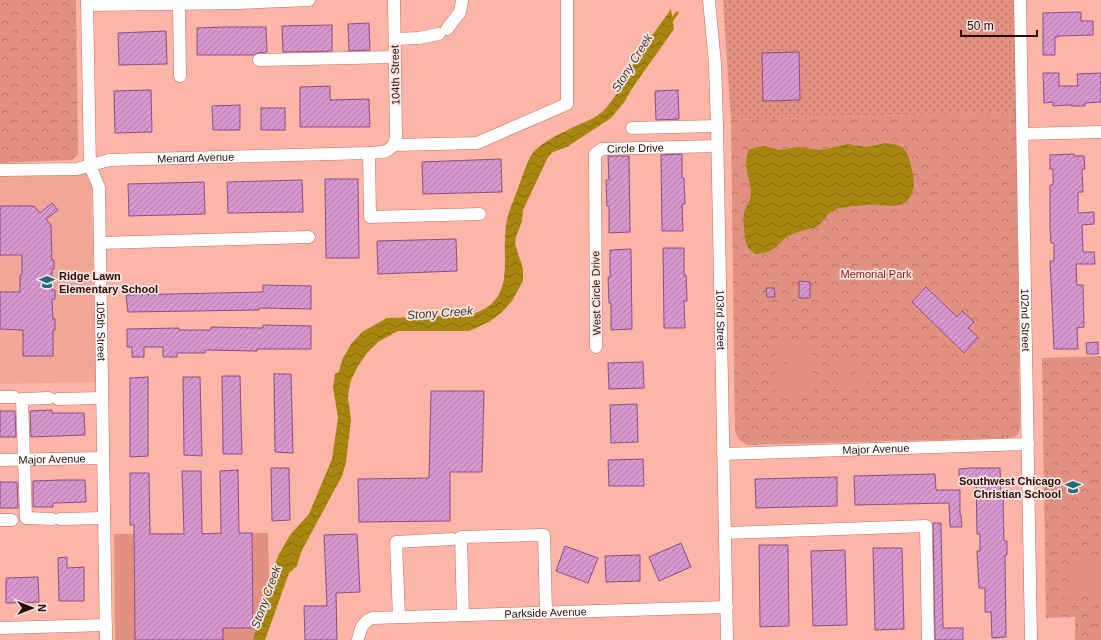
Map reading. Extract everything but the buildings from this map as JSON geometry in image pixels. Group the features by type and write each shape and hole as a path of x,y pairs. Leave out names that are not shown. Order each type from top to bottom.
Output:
{"street":[{"path":"88,3 179,4 309,0"},
{"name":"104th Street","path":"392,146 396,136 394,0"},
{"path":"395,40 419,38 443,32 460,12 462,0"},
{"name":"Menard Avenue","path":"0,170 77,169 109,160 368,153 386,151 392,146 477,143 567,104 567,0"},
{"name":"103rd Street","path":"709,0 715,64 717,126 727,640"},
{"name":"102nd Street","path":"1020,0 1032,640"},
{"name":"105th Street","path":"88,3 90,166 99,187 106,640"},
{"path":"179,4 180,76"},
{"path":"259,60 395,57"},
{"path":"632,128 717,126"},
{"path":"1023,134 1101,132"},
{"name":"Circle Drive","path":"595,240 595,154 602,148 717,146"},
{"path":"368,153 370,218 480,214"},
{"path":"100,243 309,237"},
{"name":"West Circle Drive","path":"595,240 596,347"},
{"path":"0,397 14,397"},
{"path":"102,398 22,399 26,518 104,518"},
{"name":"Major Avenue","path":"723,454 1028,444"},
{"name":"Major Avenue","path":"0,460 103,458"},
{"path":"725,533 926,526 928,640"},
{"path":"463,615 461,538 476,537 544,535 546,612"},
{"path":"398,617 396,542 452,539"},
{"name":"Parkside Avenue","path":"358,640 360,629 365,621 372,618 727,607"},
{"path":"0,628 106,625"}],"shaded area":[{"name":"Ridge Lawn Elementary School","path":"85,174 91,182 96,382 0,384 0,176"}],"green space":[{"path":"0,0 76,0 78,154 72,160 0,163"},
{"path":"723,0 1014,0 1016,112 731,120"},
{"name":"Memorial Park","path":"1016,112 1020,427 1017,434 1011,438 747,445 738,439 735,431 731,120"},
{"path":"812,341 813,358 776,359 776,342"},
{"name":"Southwest Chicago Christian School","path":"1101,356 1101,640 1075,640 1075,617 1046,618 1042,358"},
{"path":"850,360 855,360 856,365 854,370 849,373 843,372 839,369 843,363"},
{"path":"813,363 813,375 777,376 777,364"},
{"path":"862,366 865,366 868,377 865,384 860,382 856,376 857,370"},
{"path":"843,377 850,377 854,380 856,384 855,390 847,389 842,385 839,381"},
{"path":"813,380 814,397 777,398 777,381"},
{"path":"268,533 269,580 253,640 115,640 114,534"},
{"path":"1084,557 1095,561 1101,567 1101,591 1079,594 1067,599 1063,596 1064,589 1069,584 1068,572 1070,563 1072,560"}],"water":[{"path":"671,9 674,29 631,90 625,101 611,118 567,147 553,152 548,157 523,210 522,221 516,237 515,244 523,269 523,281 512,301 501,313 489,322 469,331 398,331 378,342 367,353 358,366 351,380 349,389 348,398 351,420 346,462 342,476 301,552 297,566 289,573 265,640 253,640 269,580 279,554 290,535 309,514 332,459 338,418 333,387 335,374 339,372 342,360 351,344 362,332 387,318 470,315 486,308 496,299 502,288 504,276 505,234 507,220 530,157 542,144 597,116 609,105 620,89 638,56"},
{"path":"886,143 901,147 905,150 909,157 914,186 909,199 906,202 903,204 889,206 870,205 837,209 830,213 819,225 788,237 770,251 756,254 749,249 745,236 744,213 751,195 746,166 749,150 765,146 780,150 798,147 821,150 848,144 866,147"}],"waterway":[{"name":"Stony Creek","path":"671,21 677,13"}],"place":[{"name":"Ridge Lawn Elementary School","path":"47,282"},
{"name":"Southwest Chicago Christian School","path":"1073,487"}]}
